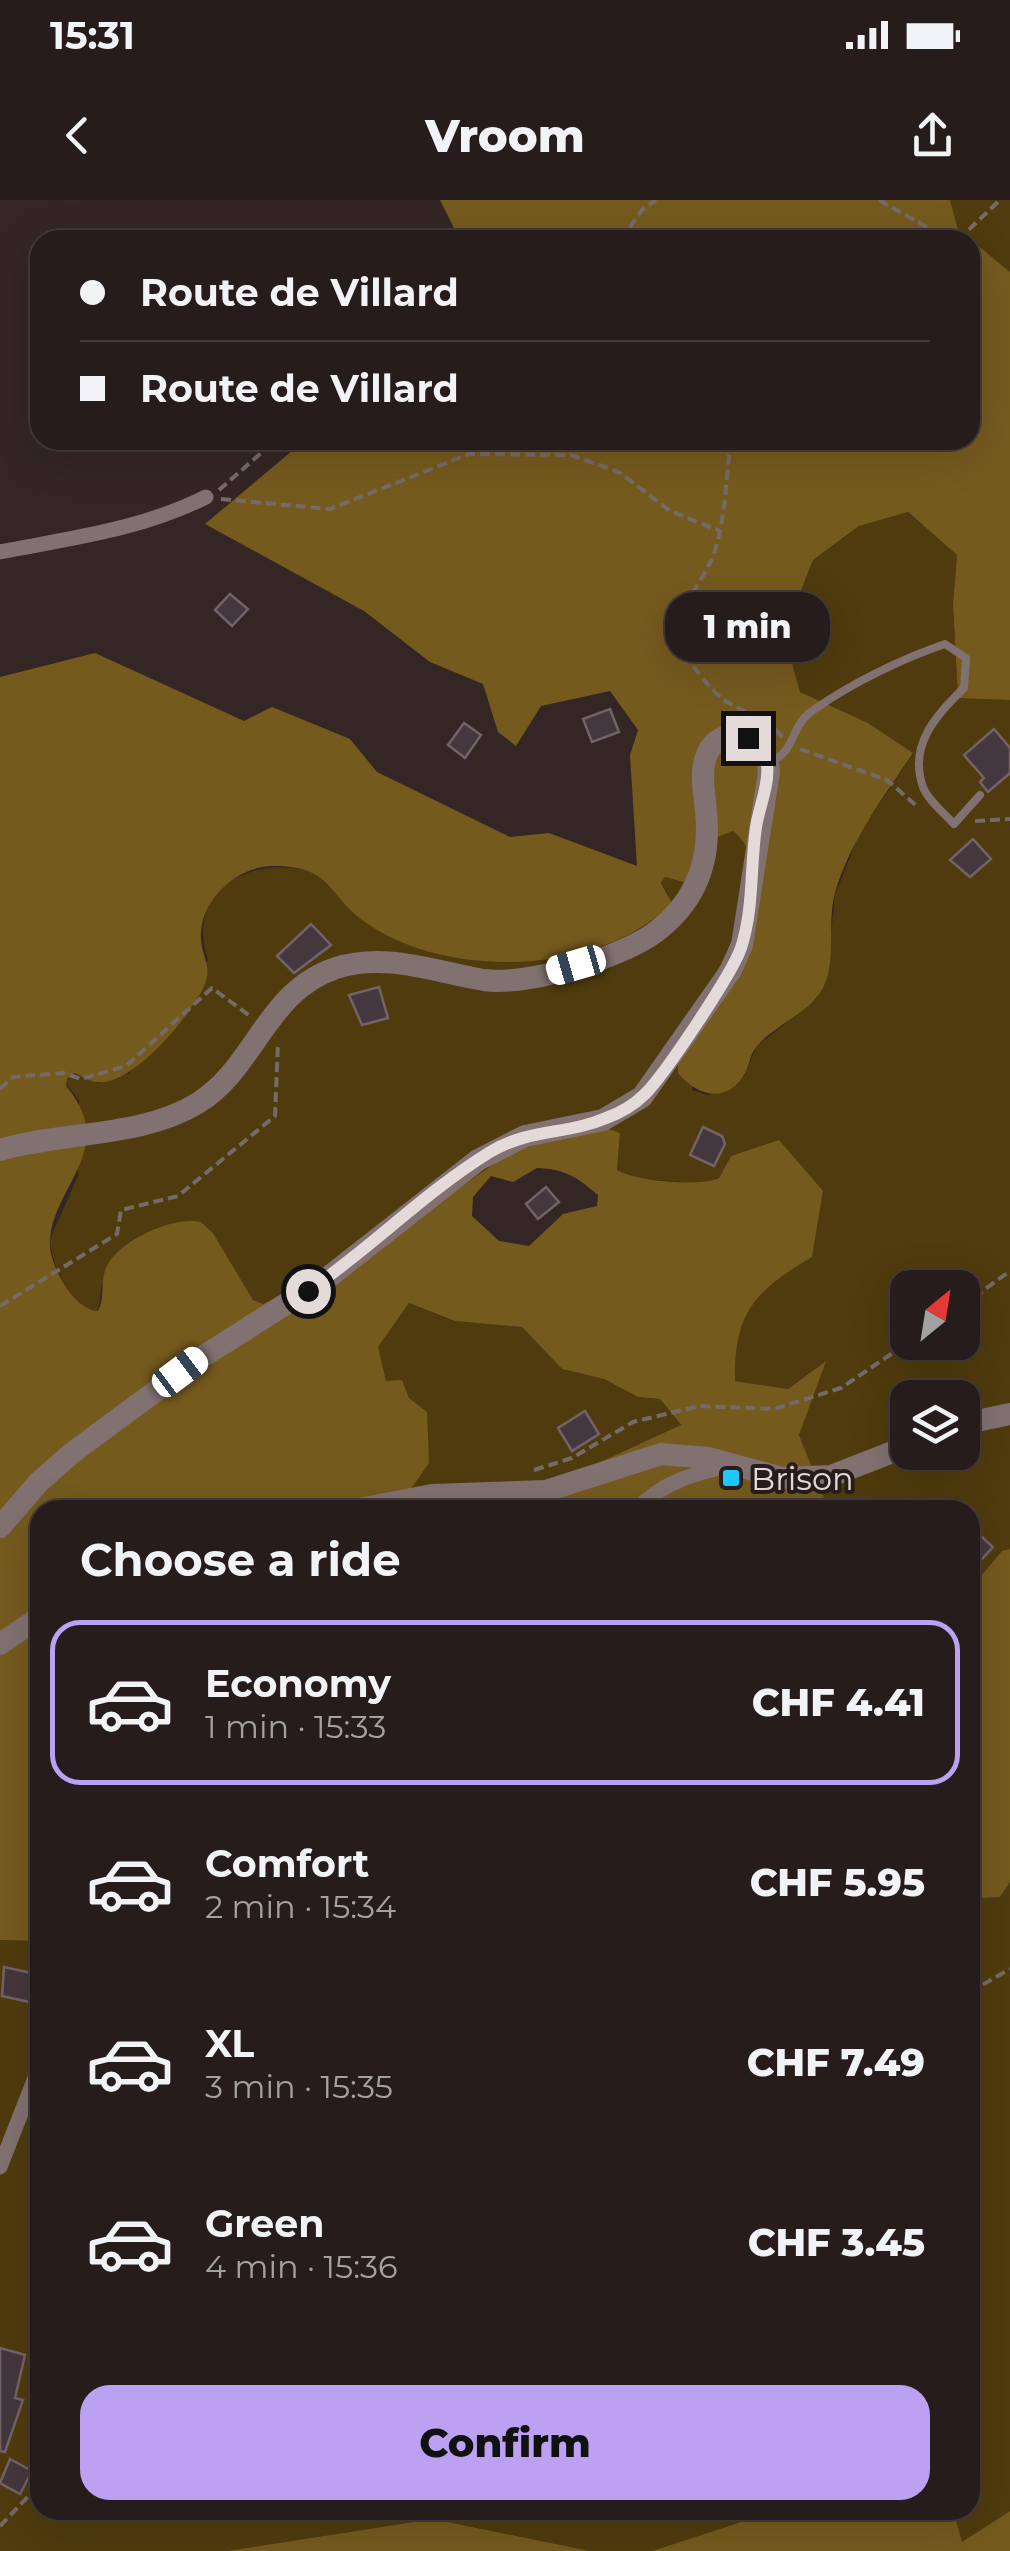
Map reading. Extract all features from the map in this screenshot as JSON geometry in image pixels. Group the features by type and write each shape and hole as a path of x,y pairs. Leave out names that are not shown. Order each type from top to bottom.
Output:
{"street":[{"path":"0,552 44,546 165,518 206,498"},
{"path":"0,1150 152,1121 196,1105 227,1078 286,998 336,968 396,962 488,980 514,980 576,965 647,938 681,908 704,866 708,834 703,770 710,749 721,738 736,734 754,741 768,762 756,828 749,916 737,957 642,1097 603,1120 524,1136 478,1160 330,1276 199,1359 72,1453 39,1482 0,1527"},
{"path":"980,1420 1010,1414"},
{"path":"401,1500 424,1495 546,1491 661,1454 695,1455 782,1478 832,1476 890,1453"},
{"path":"645,1500 682,1476 733,1465"},
{"path":"0,1644 30,1624"},
{"path":"0,2166 30,2090"}],"lane":[{"path":"768,762 790,749 808,713 920,653 945,644 966,658 964,688 934,717 921,746 923,788 954,824 980,795"}],"path":[{"path":"628,230 642,210 656,200"},
{"path":"879,200 932,230"},
{"path":"968,230 1000,200"},
{"path":"206,498 264,450"},
{"path":"730,450 714,554 679,612 679,639 694,668 724,700 770,722 790,749 842,760 887,780 922,810"},
{"path":"206,498 330,509 469,454 571,455 619,472 670,511 720,532"},
{"path":"954,824 1010,819"},
{"path":"980,1293 1010,1271"},
{"path":"522,1474 572,1458 633,1422 699,1406 774,1410 841,1388 890,1355"},
{"path":"980,1986 1010,1968"},
{"path":"0,2526 30,2494"}],"shaded area":[{"path":"440,200 950,200 958,229 455,230"},
{"path":"950,200 1010,200 1010,272 980,247 980,230 958,229"},
{"path":"980,247 1010,272 1010,700 958,698 953,604 957,555 908,512 859,526 813,560 784,634 800,692 868,723 913,753 868,820 841,874 833,904 828,973 820,994 758,1045 745,1073 730,1090 712,1094 694,1087 678,1073 678,1061 681,1042 720,966 745,903 751,875 747,850 733,831 715,838 702,877 683,882 665,877 661,883 672,903 642,927 605,945 522,962 479,961 437,954 398,941 352,912 327,884 307,871 273,866 246,872 222,888 206,912 201,940 207,978 175,1029 143,1061 111,1081 96,1082 75,1073 67,1079 66,1086 80,1108 86,1128 85,1146 55,1218 50,1248 57,1271 71,1294 89,1309 98,1311 105,1269 115,1255 136,1238 163,1226 201,1222 213,1233 253,1300 263,1304 381,1243 514,1150 606,1128 620,1133 617,1170 652,1180 699,1182 719,1178 731,1156 779,1140 823,1191 812,1257 776,1281 752,1306 739,1337 735,1381 788,1389 826,1361 799,1435 825,1500 30,1500 30,1941 0,1940 0,677 95,653 244,721 272,707 350,739 377,772 510,837 549,833 637,866 630,755 638,730 610,691 541,706 516,746 498,732 483,684 430,662 364,611 205,524 293,450 980,450","holes":["537,1168 577,1179 598,1195 597,1206 563,1214 529,1246 499,1241 472,1216 473,1197 491,1176 513,1182","409,1303 455,1321 522,1327 562,1369 604,1379 638,1397 660,1399 681,1425 583,1470 517,1487 408,1493 429,1463 427,1412 409,1398 402,1380 386,1381 378,1347"]},
{"path":"907,512 957,554 953,604 958,697 1010,700 1010,1549 1002,1552 980,1577 980,1500 825,1500 799,1435 824,1362 788,1389 735,1381 735,1357 743,1320 762,1293 812,1257 823,1191 731,1156 719,1178 710,1184 627,1178 617,1171 620,1134 467,1184 381,1243 263,1304 253,1301 213,1233 201,1222 102,1284 98,1311 71,1294 54,1261 50,1239 78,1176 79,1100 66,1085 67,1080 75,1073 98,1083 129,1073 208,960 203,936 205,916 213,899 242,875 283,867 315,873 367,923 394,938 454,957 518,961 580,952 617,938 669,895 661,883 665,877 683,882 715,838 733,831 746,840 749,879 692,1090 708,1095 731,1088 745,1074 757,1046 816,999 826,983 835,895 859,834 913,754 868,723 800,693 784,634 813,560 859,526"},
{"path":"409,1303 455,1321 522,1327 562,1369 604,1379 638,1397 660,1399 681,1426 583,1470 517,1487 407,1494 378,1347"},
{"path":"1010,1549 1010,1882 1000,1897 980,1898 980,1577 1002,1551"},
{"path":"1010,1882 1010,2511 961,2543 955,2520 980,2520 980,1898 1000,1897"},
{"path":"0,1940 30,1941 30,2520 427,2520 227,2551 0,2551"},
{"path":"1010,2511 1010,2551 652,2551 748,2520 956,2520 962,2542"},
{"path":"438,2520 749,2520 652,2551 590,2551"},
{"path":"438,2520 590,2551 227,2551"}],"building":[{"path":"230,594 248,609 232,626 215,610"},
{"path":"610,709 619,732 592,742 583,719"},
{"path":"464,723 481,735 465,758 448,745"},
{"path":"994,729 1010,748 1010,773 988,792 980,782 984,778 964,755"},
{"path":"973,839 991,859 970,877 950,860"},
{"path":"311,924 331,945 294,973 277,956"},
{"path":"379,987 388,1018 362,1025 349,995"},
{"path":"703,1127 722,1136 725,1144 714,1166 690,1155"},
{"path":"546,1187 559,1202 538,1219 526,1204"},
{"path":"585,1411 599,1434 572,1451 558,1428"},
{"path":"980,1535 993,1547 980,1561"},
{"path":"4,1967 30,1973 30,2002 2,1996"},
{"path":"0,2348 25,2355 15,2398 23,2400 5,2452 0,2451"},
{"path":"10,2459 30,2470 20,2494 0,2483"}],"place":[{"name":"Brison","path":"731,1478"}],"route":[{"path":"308,1291 492,1151 548,1129 603,1120 630,1106 650,1088 731,970 742,945 752,894 756,828 769,772 766,755 748,738"}]}
